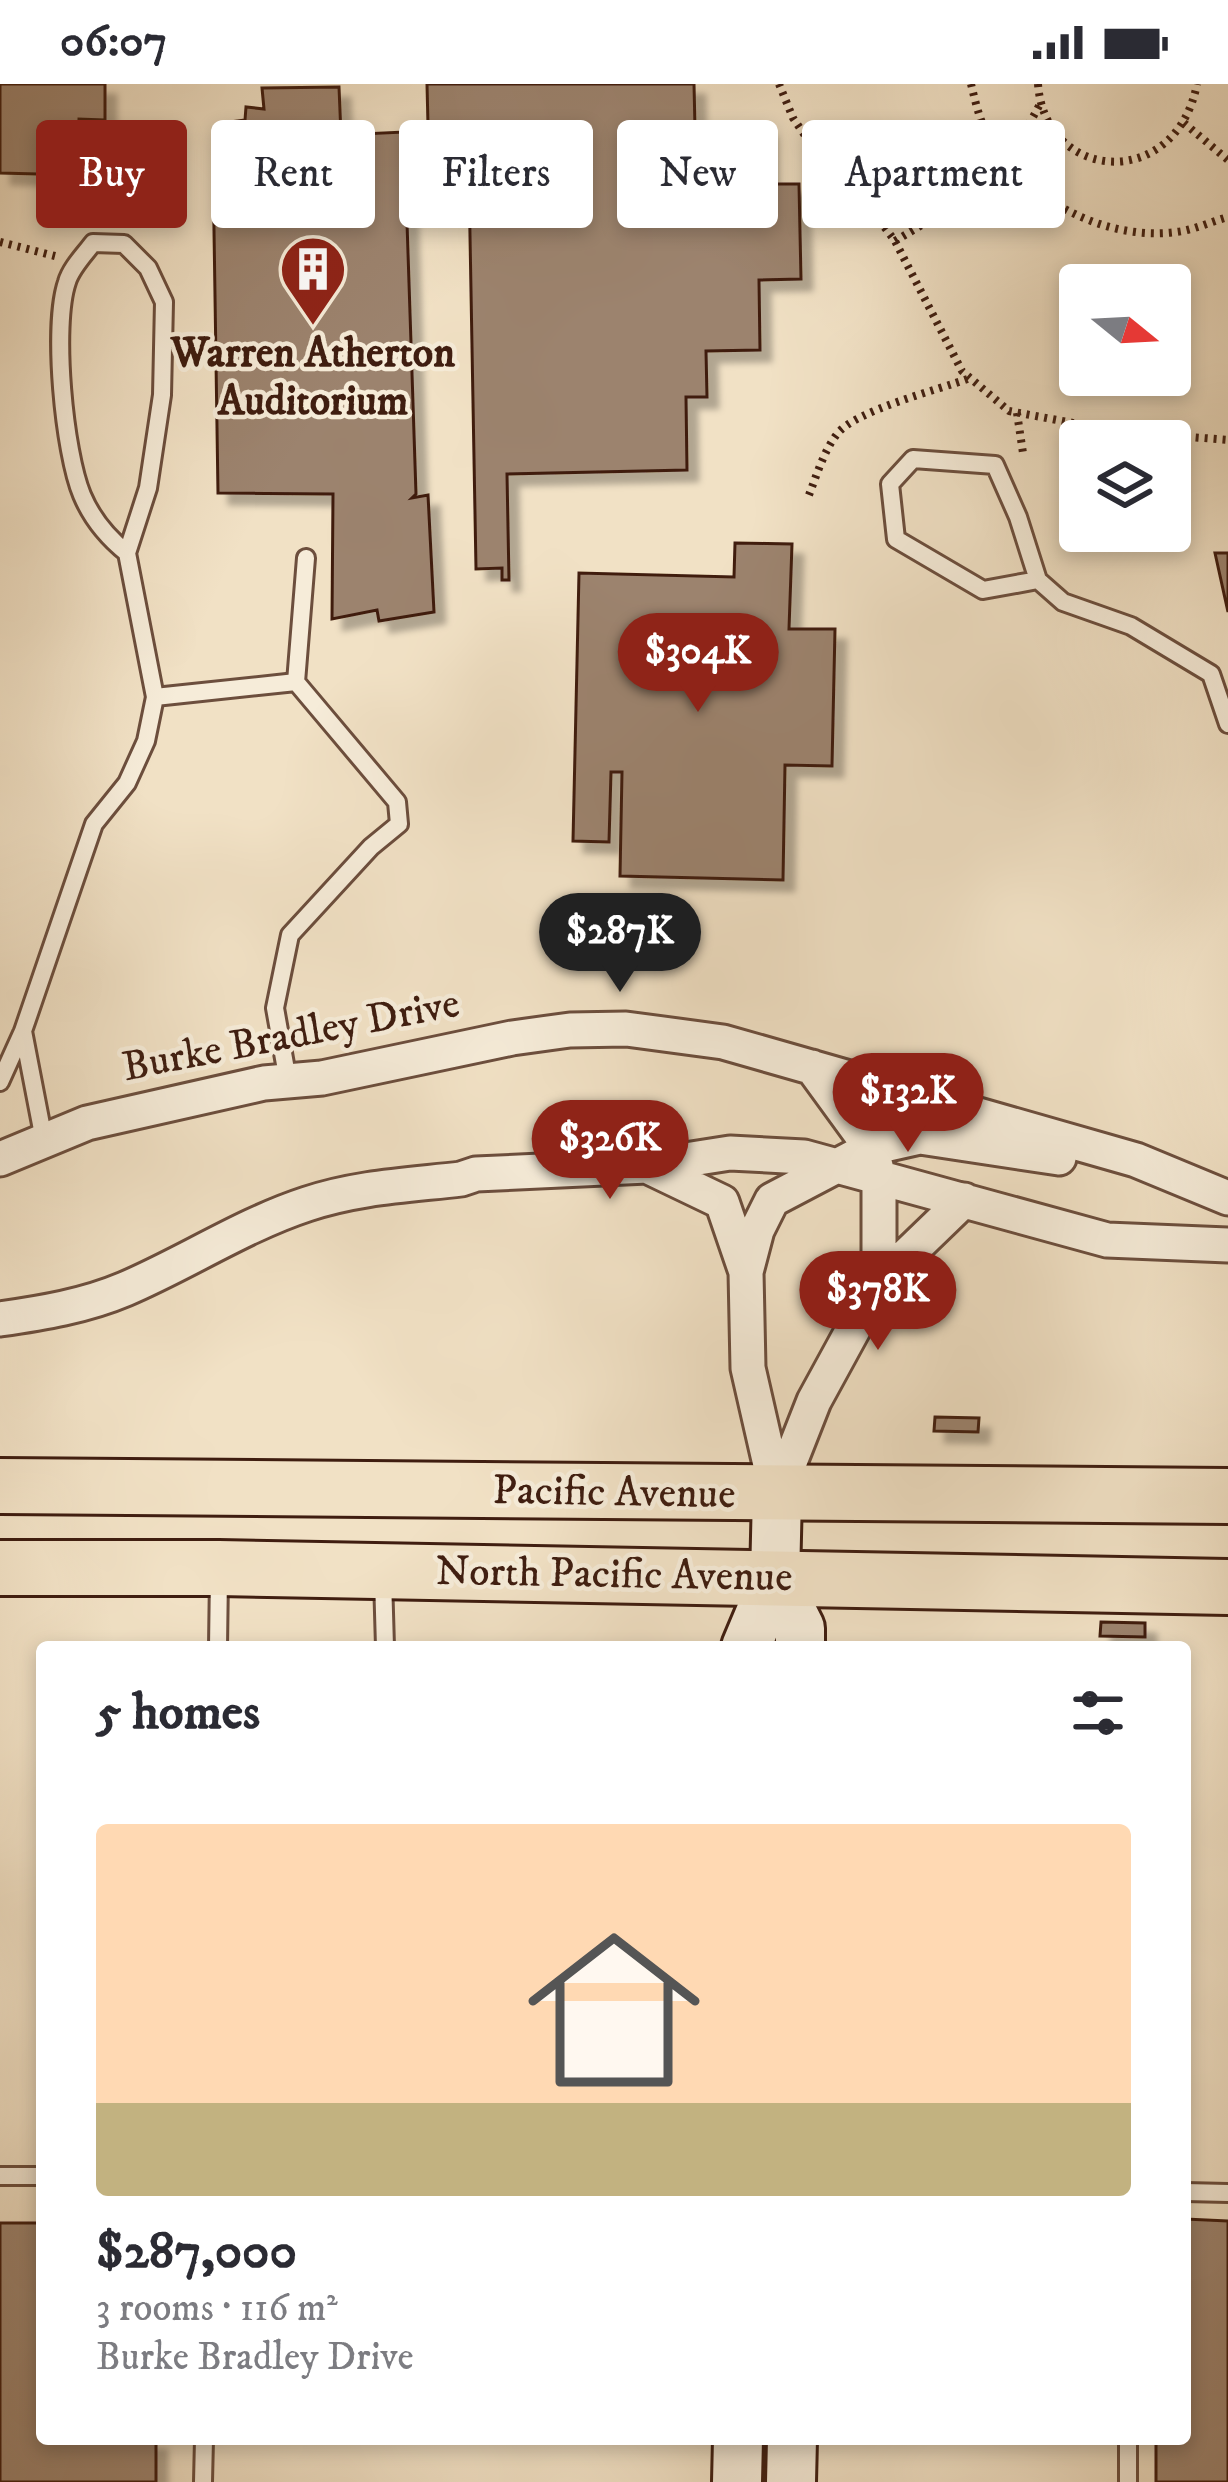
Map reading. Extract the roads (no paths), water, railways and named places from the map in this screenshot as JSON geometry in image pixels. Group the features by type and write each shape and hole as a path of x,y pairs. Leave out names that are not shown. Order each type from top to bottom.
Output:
{"main road":[{"name":"Pacific Avenue","path":"0,1486 1228,1496"},
{"name":"North Pacific Avenue","path":"0,1568 1228,1587"}],"street":[{"name":"Burke Bradley Drive","path":"0,1159 127,1113 264,1082 322,1078 512,1037 570,1030 681,1034 812,1067 1155,1167 1228,1198"},
{"path":"812,1067 875,1163 878,1282"},
{"path":"0,1318 56,1311 122,1291 284,1213 365,1188 476,1174 647,1166 730,1153 804,1157 837,1166 875,1163 920,1137 1060,1158 1102,1151"},
{"path":"875,1163 964,1200 1107,1240 1228,1245"},
{"path":"647,1166 722,1202 746,1272"},
{"path":"749,1641 775,1578 777,1495 748,1368 746,1272 772,1200 837,1166"},
{"path":"777,1495 814,1401 878,1282 964,1200"},
{"path":"775,1578 800,1628 800,1641"},
{"path":"737,2482 738,2445"},
{"path":"791,2482 792,2445"}],"lane":[{"path":"0,1082 94,824 128,783 146,740 155,698 127,553 148,488 162,395 164,302 148,268 124,244 92,243 67,279 58,341 66,416 81,493 105,535 127,553"},
{"path":"1038,580 983,590 896,539 890,484 914,459 995,465 1038,580 1063,602 1131,626 1211,674 1228,724"},
{"path":"288,1081 275,1008 290,935 371,847 399,824 397,802 296,682 306,558"},
{"path":"155,698 296,682"},
{"path":"22,1031 44,1140"},
{"path":"218,1641 219,1568"},
{"path":"383,1571 385,1641"},
{"path":"0,2176 36,2176"},
{"path":"1191,2192 1228,2193"},
{"path":"203,2482 204,2445"},
{"path":"1128,2445 1128,2482"}],"place":[{"name":"Warren Atherton Auditorium","path":"313,328"}]}
